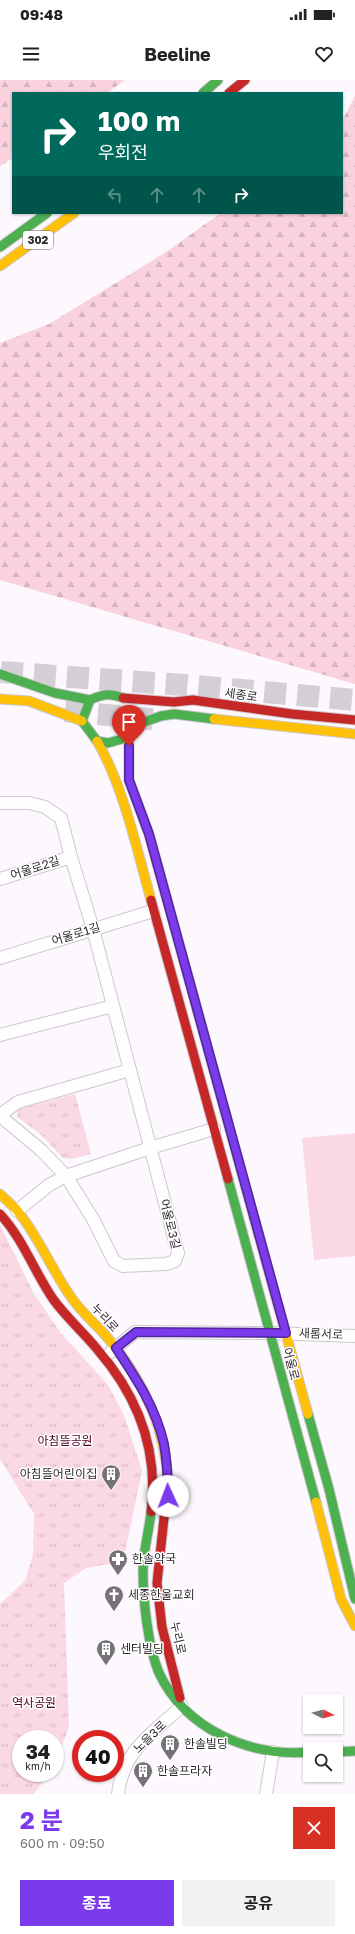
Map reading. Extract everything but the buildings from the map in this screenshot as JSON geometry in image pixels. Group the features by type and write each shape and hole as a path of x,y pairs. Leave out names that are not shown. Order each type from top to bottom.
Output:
{"main road":[{"path":"203,92 218,80"},
{"path":"230,92 244,80"},
{"name":"302","path":"0,247 46,214"},
{"name":"302","path":"0,266 73,214"},
{"name":"세종로","path":"0,674 55,693 90,700 101,695 112,694 124,698 174,702 193,700 292,714 355,720"},
{"path":"124,698 132,707"},
{"path":"0,699 29,701 82,721 97,741 108,743 129,736 136,722 161,716 191,715 222,720 355,734"},
{"path":"82,721 90,700"},
{"name":"어울로","path":"129,736 129,780 149,834 329,1489 355,1600"},
{"name":"어울로","path":"97,741 109,761 134,838 314,1492 341,1599 355,1626"},
{"name":"누리로","path":"0,1194 17,1210 76,1305 116,1348 143,1389 152,1409 164,1443 168,1496 158,1556 157,1583 167,1646 182,1706"},
{"path":"0,1214 25,1249 40,1279 54,1300 105,1358 128,1391 141,1419 149,1445 154,1478 152,1508 145,1543 143,1573 152,1652 163,1680 182,1706 203,1725 226,1739 248,1747 273,1752 303,1752"},
{"path":"343,1752 355,1751"}],"street":[{"name":"어울로2길","path":"0,803 29,803 45,807 61,818 93,929"},
{"name":"어울로2길","path":"0,879 71,857"},
{"name":"어울로1길","path":"0,958 153,911"},
{"name":"어울로3길","path":"93,929 130,1070 150,1148 178,1253 177,1258 171,1264 123,1266 114,1260 93,1219 66,1176 41,1150 0,1116 18,1102 130,1070"},
{"path":"0,1036 113,1006"},
{"path":"17,1210 49,1185 66,1176 150,1148 214,1129"},
{"name":"새롬서로","path":"105,1358 136,1332 270,1332 355,1336"},
{"name":"노을3로","path":"118,1794 120,1781 128,1759 138,1747 182,1706"},
{"path":"266,1794 273,1752"}],"green space":[{"path":"0,80 125,80 108,92 12,92 12,159 0,166"},
{"path":"355,96 355,684 0,580 0,343 49,324 163,254 220,214 343,214 343,119"},
{"path":"75,1094 91,1154 71,1159 63,1158 39,1133 17,1117 18,1109"},
{"path":"355,1133 355,1256 314,1260 302,1138"},
{"name":"아침뜰공원","path":"0,1225 34,1294 61,1333 108,1385 124,1415 142,1471 123,1562 86,1568 64,1583 69,1727 64,1740 64,1730 12,1730 12,1782 43,1782 34,1794 0,1794 0,1604 25,1581 33,1554 34,1514 0,1459"}],"tunnel":[{"path":"1,672 184,685 355,700"},
{"path":"65,711 160,720"}],"traffic: fast":[{"path":"204,92 218,80"},
{"path":"0,247 46,214"},
{"path":"0,674 55,693 90,700"},
{"path":"123,698 114,695 106,695 90,700 82,721 97,741 108,743 129,737 136,725 161,716 174,714 214,719"},
{"path":"197,1009 259,1236"},
{"path":"228,1179 316,1502"},
{"path":"308,1414 329,1489 355,1599"},
{"path":"151,1512 143,1564 145,1609 149,1637 155,1662 159,1673 171,1693 186,1710 203,1724 222,1736 265,1750 303,1752"},
{"path":"343,1752 355,1751"}],"traffic: slow":[{"path":"0,266 73,214"},
{"path":"0,699 29,701 82,721"},
{"path":"214,719 355,734"},
{"path":"129,737 129,780 149,834 197,1009"},
{"path":"97,741 106,758 122,797 151,900"},
{"path":"0,1194 16,1209 25,1221 75,1303 106,1336 123,1357 143,1390 151,1407 162,1443 168,1481"},
{"path":"259,1236 308,1414"},
{"path":"316,1502 341,1599 355,1626"}],"traffic: jam":[{"path":"230,92 245,80"},
{"path":"123,698 174,702 193,700 292,714 355,720"},
{"path":"151,900 228,1179"},
{"path":"0,1214 22,1244 53,1299 111,1367 134,1404 142,1424 152,1467 153,1489 151,1512"},
{"path":"168,1481 157,1583 162,1627 180,1698"}],"place":[{"name":"아침뜰어린이집","path":"111,1491"},
{"name":"한솔약국","path":"118,1576"},
{"name":"세종한울교회","path":"114,1612"},
{"name":"센터빌딩","path":"106,1666"},
{"name":"한솔빌딩","path":"170,1761"},
{"name":"한솔프라자","path":"143,1788"}],"route":[{"path":"129,746 129,780 149,834 286,1333 136,1332 125,1339 116,1348 143,1389 164,1443 168,1496"}],"park label":[{"name":"역사공원","path":"34,1703"}]}
